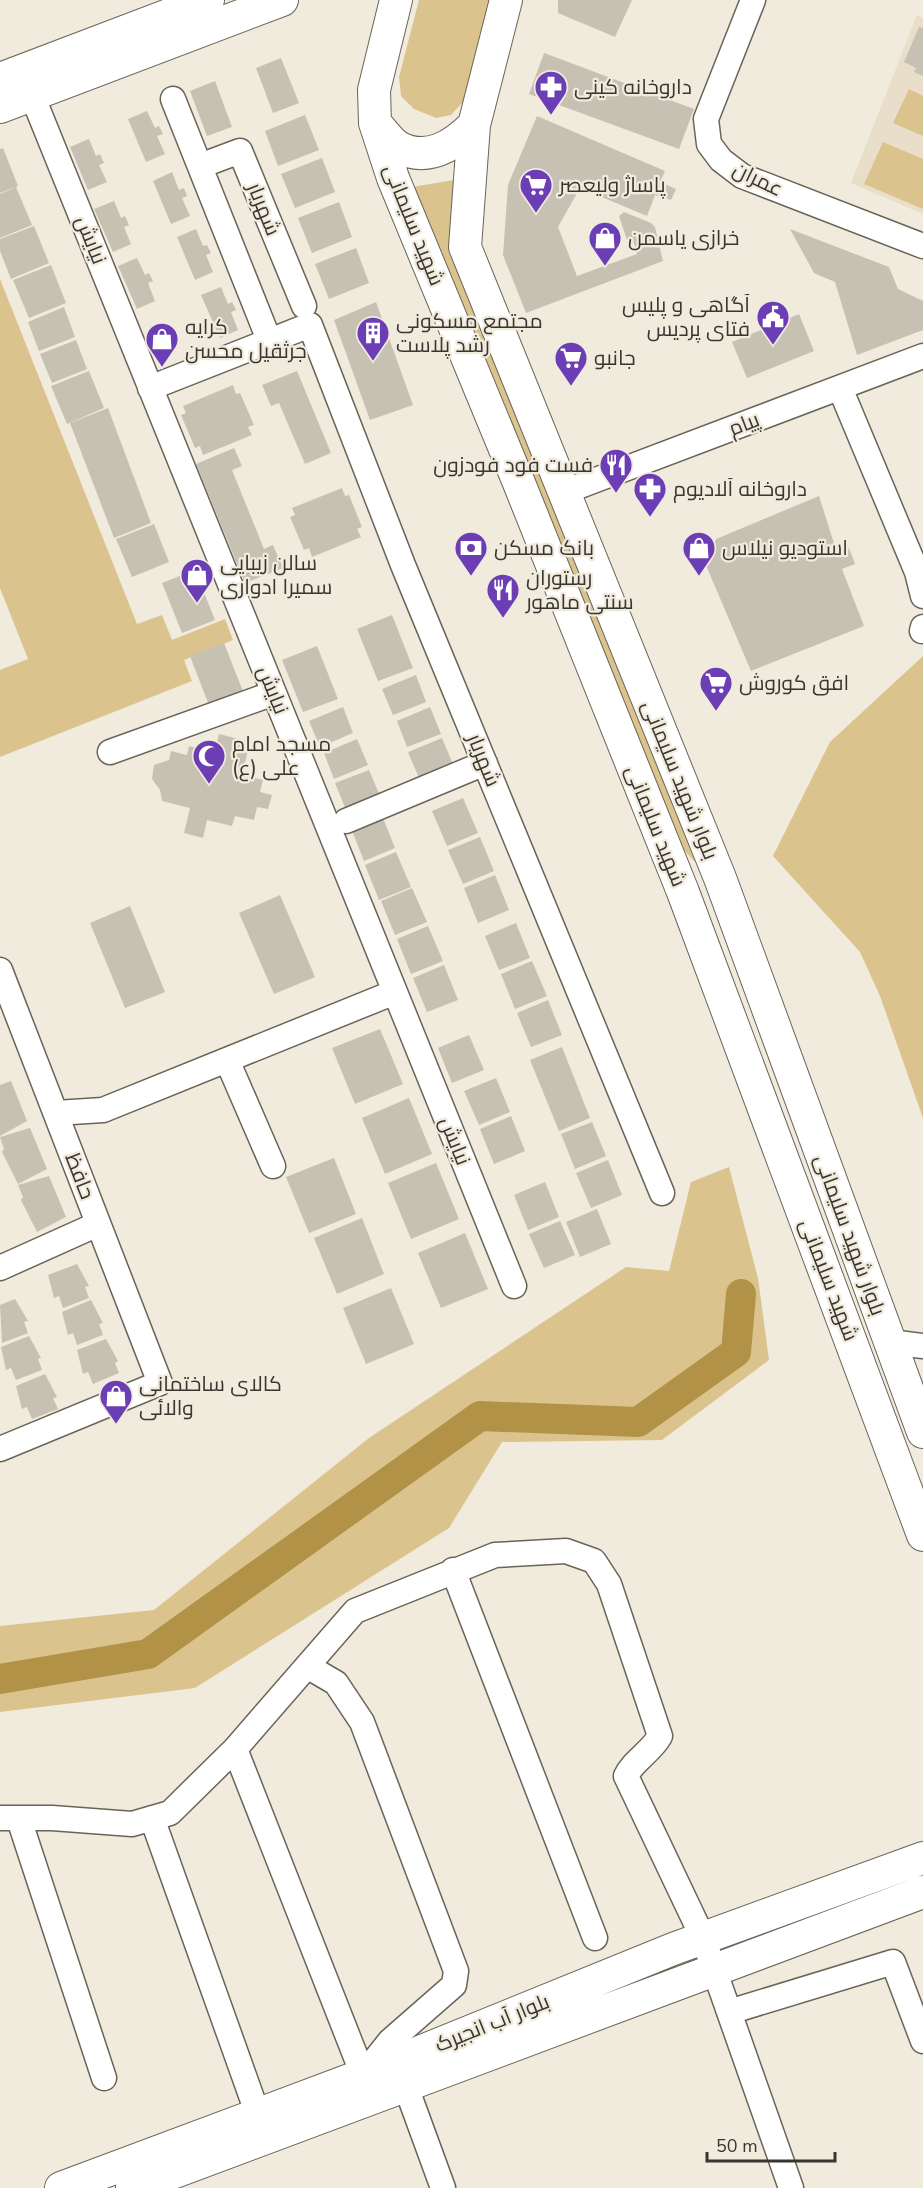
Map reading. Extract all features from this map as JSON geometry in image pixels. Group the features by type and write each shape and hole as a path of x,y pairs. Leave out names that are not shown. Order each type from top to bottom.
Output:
{"main road":[{"path":"0,107 18,81 208,0"},
{"path":"18,81 282,0"},
{"name":"شهید سلیمانی","path":"396,0 374,90 375,123 393,178 519,483 683,892 923,1535"},
{"name":"بلوار شهید سلیمانی","path":"506,0 474,125 465,247 720,878 923,1432"},
{"path":"375,123 398,146 417,152 440,151 455,144 474,125"},
{"path":"683,892 720,878"},
{"name":"بلوار آب انجیرک","path":"61,2188 363,2076 703,1938 923,1858"},
{"name":"بلوار آب انجیرک","path":"132,2188 923,1892"}],"street":[{"name":"عمران","path":"753,0 706,119 709,144 721,160 742,176 923,246"},
{"name":"نیایش","path":"18,81 150,388 514,1286"},
{"path":"173,99 270,340"},
{"name":"شهریار","path":"200,166 240,151 403,564 662,1193"},
{"path":"150,388 270,340 307,316"},
{"name":"پیام","path":"564,492 923,356"},
{"path":"840,388 917,572 923,596"},
{"path":"110,752 274,693"},
{"path":"346,821 485,763"},
{"name":"حافظ","path":"0,970 160,1383 0,1449"},
{"path":"56,1113 103,1110 394,992"},
{"path":"227,1059 273,1166"},
{"path":"0,1268 98,1224"},
{"path":"890,1342 923,1346"},
{"path":"104,2079 9,1819 52,1818 132,1824 170,1813 235,1749 355,1611 495,1554 566,1551 594,1562 609,1584 660,1736 652,1749 629,1769 626,1776 703,1938 791,2188"},
{"path":"453,1570 595,1938"},
{"path":"307,1666 336,1683 362,1722 456,1971 454,1985 390,2041 363,2076"},
{"path":"235,1749 363,2076"},
{"path":"153,1818 258,2115"},
{"path":"729,2012 893,1962 923,2041"},
{"path":"405,2084 443,2188"}],"shaded area":[{"path":"419,0 492,0 480,64 463,102 451,115 436,118 414,109 401,96 399,77"},
{"path":"917,15 923,18 923,214 851,183"},
{"path":"909,89 923,96 923,136 893,123"},
{"path":"883,142 923,159 923,209 864,184"},
{"path":"460,179 455,251 699,856 694,861 683,849 666,816 412,187"},
{"path":"0,279 137,624 162,615 172,640 225,619 233,640 184,660 192,681 0,757 0,670 28,659 0,588"},
{"path":"923,656 923,1118 880,996 860,952 773,856 830,742"},
{"path":"729,1167 758,1278 769,1360 662,1440 502,1442 449,1528 195,1688 0,1712 0,1626 154,1610 369,1438 626,1267 669,1271 691,1182"}],"building":[{"path":"558,0 632,0 615,37 558,13"},
{"path":"919,27 923,28 923,76 914,72 916,68 904,62"},
{"path":"544,53 694,109 679,149 529,94"},
{"path":"281,58 299,103 273,113 256,68"},
{"path":"215,81 232,127 207,136 190,91"},
{"path":"147,111 155,128 159,126 163,134 157,136 165,154 146,162 128,119"},
{"path":"305,115 319,150 278,166 265,131"},
{"name":"پاساژ ولیعصر","path":"537,116 665,171 660,182 676,189 671,200 655,195 647,216 580,188 558,227 577,276 637,254 633,240 627,240 619,216 624,212 651,223 655,227 663,261 526,313 503,255 508,185"},
{"path":"89,139 96,156 100,154 104,163 99,165 107,182 88,190 70,147"},
{"path":"3,148 18,186 0,193 0,149"},
{"path":"322,158 335,192 295,208 281,174"},
{"path":"172,172 179,190 184,188 187,196 182,198 190,216 171,224 153,181"},
{"path":"16,187 32,225 0,238 0,194"},
{"path":"114,201 121,218 125,216 129,225 124,227 131,244 113,252 94,209"},
{"path":"339,202 352,237 312,253 298,218"},
{"path":"34,226 49,263 11,279 0,251 0,239"},
{"path":"196,229 203,246 207,245 211,253 206,255 213,272 195,280 177,237"},
{"path":"790,229 889,267 898,289 923,301 923,330 857,355 835,282 814,273"},
{"path":"356,248 369,283 329,299 315,264"},
{"path":"137,258 145,275 149,273 153,281 148,283 155,301 137,309 118,266"},
{"path":"51,265 66,303 29,318 13,280"},
{"path":"221,287 228,304 232,302 236,310 231,312 238,330 220,338 201,295"},
{"name":"مجتمع مسکونی رشد پلاست","path":"376,302 413,405 370,420 334,320"},
{"path":"64,307 75,337 39,351 28,322"},
{"name":"آگاهی و پلیس فتای پردیس","path":"799,314 814,351 747,378 732,342"},
{"path":"76,340 87,369 52,383 40,354"},
{"path":"89,371 104,408 67,424 51,386"},
{"path":"297,371 331,453 305,464 279,403 271,406 262,385"},
{"path":"233,385 236,394 240,393 254,425 248,427 252,435 203,455 200,446 195,448 181,415 186,413 183,406"},
{"path":"108,408 151,523 114,538 70,423"},
{"path":"234,448 242,466 232,470 264,549 273,545 283,568 245,583 196,464"},
{"path":"342,488 345,496 349,495 362,527 357,529 361,537 312,557 309,548 304,550 290,517 295,515 292,508"},
{"path":"819,496 837,553 849,548 855,564 842,569 864,626 751,671 705,563 716,539"},
{"path":"154,524 169,562 132,577 116,539"},
{"path":"195,570 215,620 182,633 162,583"},
{"path":"392,615 413,668 378,681 357,629"},
{"path":"224,643 244,694 210,708 190,656"},
{"path":"317,646 338,699 303,712 282,660"},
{"path":"416,675 426,702 393,715 382,689"},
{"path":"343,707 353,733 320,747 309,721"},
{"path":"430,707 441,734 407,747 397,721"},
{"name":"مسجد امام علی (ع)","path":"219,734 250,742 242,775 263,780 260,792 272,795 268,809 257,807 254,820 235,816 232,826 207,820 203,838 184,833 190,808 162,801 160,790 152,779 154,765 169,760 171,751 187,755 189,746 208,751 205,764 211,765"},
{"path":"442,738 453,764 419,778 408,752"},
{"path":"357,739 368,765 334,779 324,753"},
{"path":"369,770 380,796 346,810 335,783"},
{"path":"463,798 478,833 447,846 432,811"},
{"path":"381,813 395,848 364,861 350,826"},
{"path":"480,837 494,871 463,884 448,850"},
{"path":"396,852 411,887 379,900 365,865"},
{"path":"495,875 509,910 478,923 464,888"},
{"path":"412,888 427,922 395,935 381,901"},
{"path":"280,895 315,977 274,994 239,913"},
{"path":"130,906 165,992 125,1008 90,923"},
{"path":"516,923 530,958 499,970 485,936"},
{"path":"428,926 443,961 411,974 397,939"},
{"path":"532,961 547,996 515,1009 501,974"},
{"path":"444,965 458,1000 427,1012 413,978"},
{"path":"548,1000 562,1035 531,1047 517,1013"},
{"path":"380,1029 403,1084 355,1104 332,1048"},
{"path":"469,1035 484,1070 452,1083 438,1048"},
{"path":"562,1047 590,1118 559,1131 530,1060"},
{"path":"496,1078 510,1112 479,1125 464,1091"},
{"path":"11,1081 27,1121 0,1136 0,1085"},
{"path":"409,1098 432,1154 385,1174 362,1118"},
{"path":"511,1116 525,1151 494,1164 480,1129"},
{"path":"592,1122 606,1156 575,1169 561,1134"},
{"path":"30,1128 47,1169 18,1184 2,1152 4,1149 0,1137"},
{"path":"334,1158 356,1214 309,1233 286,1177"},
{"path":"608,1160 622,1195 591,1208 576,1173"},
{"path":"436,1163 459,1219 411,1239 388,1183"},
{"path":"49,1176 66,1217 37,1232 21,1200 23,1197 18,1185"},
{"path":"545,1182 559,1217 528,1230 514,1195"},
{"path":"597,1209 611,1244 580,1257 566,1222"},
{"path":"362,1218 384,1274 337,1294 314,1238"},
{"path":"560,1221 575,1255 544,1268 529,1234"},
{"path":"465,1233 488,1289 441,1308 418,1253"},
{"path":"77,1264 89,1286 85,1287 89,1298 63,1308 59,1296 54,1298 48,1275"},
{"path":"391,1288 414,1344 366,1364 343,1308"},
{"path":"15,1299 28,1321 24,1322 28,1333 2,1343 0,1305"},
{"path":"91,1300 103,1323 99,1324 103,1335 77,1345 73,1333 68,1335 62,1312"},
{"path":"29,1336 41,1358 38,1359 42,1370 16,1380 11,1368 6,1370 1,1347"},
{"path":"106,1339 118,1361 115,1363 119,1373 93,1384 88,1372 83,1374 77,1350"},
{"path":"45,1374 57,1397 53,1398 58,1409 32,1419 27,1407 22,1409 16,1386"}],"waterway":[{"path":"0,1679 148,1654 480,1416 638,1422 736,1352 741,1294"}],"place":[{"name":"داروخانه کینی","path":"551,116"},
{"name":"پاساژ ولیعصر","path":"536,214"},
{"name":"خرازی یاسمن","path":"605,267"},
{"name":"آگاهی و پلیس فتای پردیس","path":"773,346"},
{"name":"مجتمع مسکونی رشد پلاست","path":"373,362"},
{"name":"کرایه جرثقیل محسن","path":"162,368"},
{"name":"جانبو","path":"571,387"},
{"name":"فست فود فودزون","path":"616,494"},
{"name":"داروخانه آلادیوم","path":"650,518"},
{"name":"بانک مسکن","path":"471,577"},
{"name":"استودیو نیلاس","path":"699,577"},
{"name":"سالن زیبایی سمیرا ادواری","path":"197,604"},
{"name":"رستوران سنتی ماهور","path":"503,619"},
{"name":"افق کوروش","path":"716,712"},
{"name":"مسجد امام علی (ع)","path":"209,785"},
{"name":"کالای ساختمانی والائی","path":"116,1425"}]}
